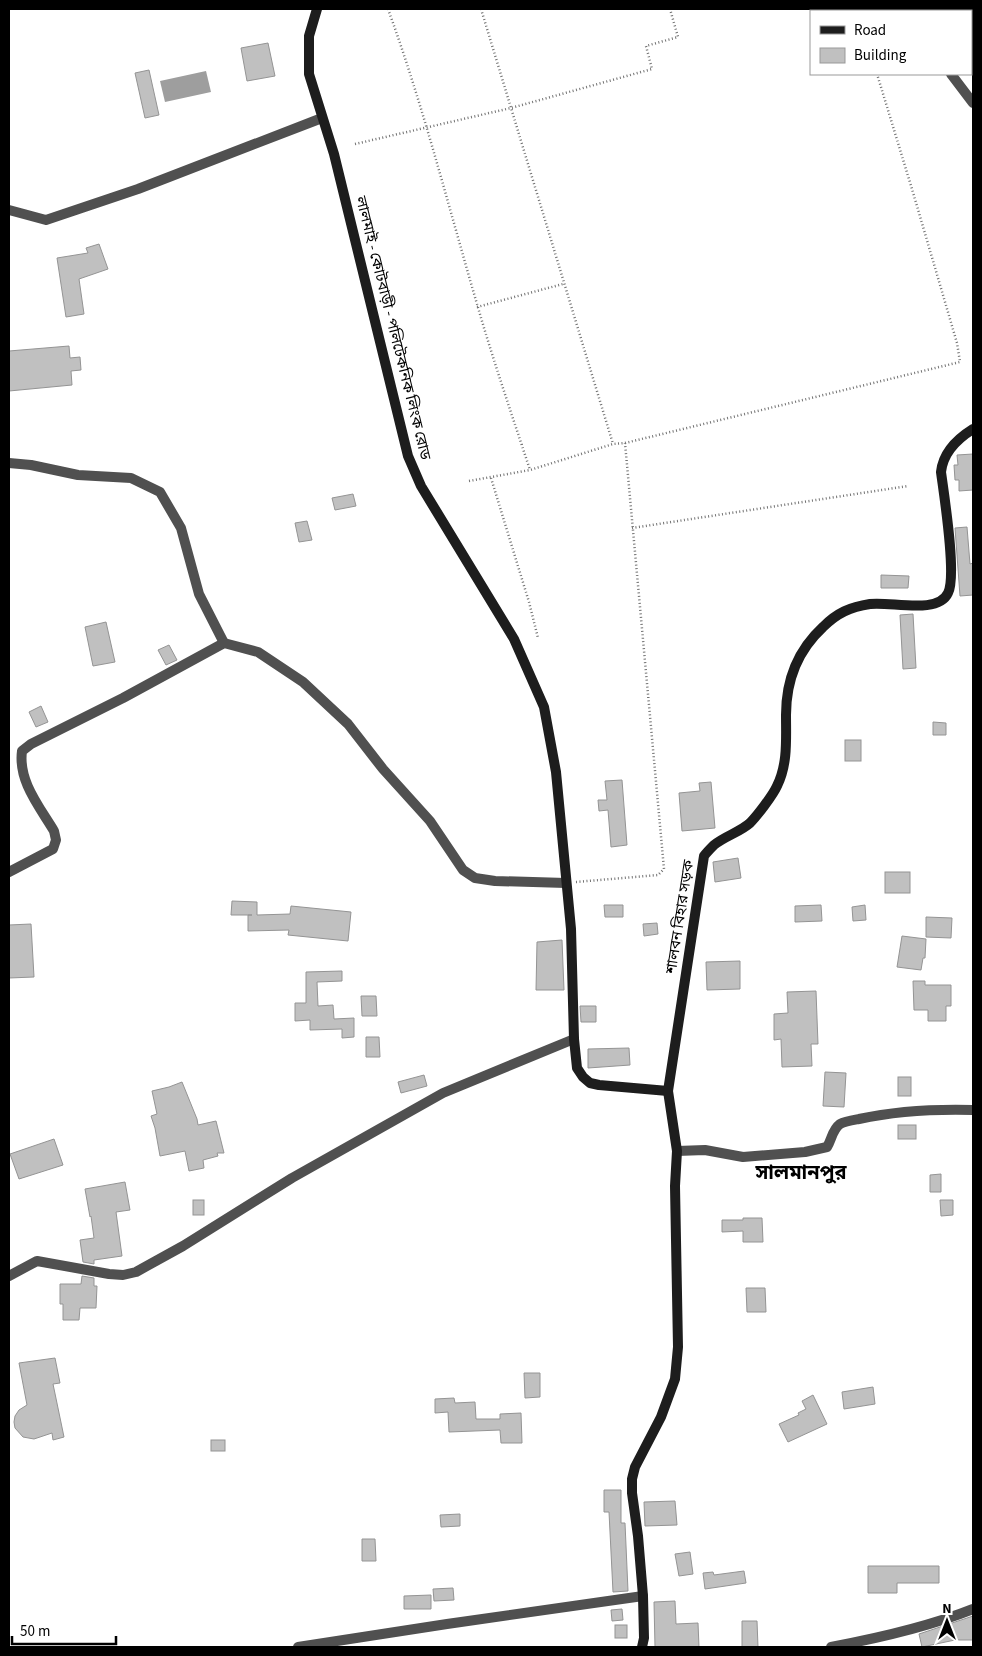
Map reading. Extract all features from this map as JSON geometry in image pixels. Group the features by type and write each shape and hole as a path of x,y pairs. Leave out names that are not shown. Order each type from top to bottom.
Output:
{"main road":[{"name":"লালমাই - কোটবাড়ী - পলিটেকনিক লিংক রোড","path":"317,9 310,36 310,74 334,154 408,456 421,486 514,639 544,707 556,772 571,929 574,1039 577,1068 590,1083 614,1088 668,1091"},
{"name":"শালবন বিহার সড়ক","path":"668,1091 704,856 714,845 750,823 777,786 786,754 786,712 791,674 803,648 841,612 871,604 923,605 942,602 948,595 950,588 950,551 941,472 942,461 955,442 973,429"},
{"path":"642,1647 644,1638 643,1596 632,1479 635,1467 661,1417 675,1379 678,1347 676,1151 668,1091"}],"street":[{"path":"952,75 973,103"},
{"path":"9,210 46,220 138,189 322,118"},
{"path":"9,463 31,465 78,475 131,478 160,492 181,528 199,594 224,643"},
{"path":"9,872 53,849 56,840 54,831 23,777 22,751 31,744 123,698 224,643 258,652 303,682 348,724 383,769 430,821 463,870 475,878 496,881 566,883"},
{"path":"9,1276 37,1261 110,1274 123,1275 136,1272 183,1246 292,1178 443,1093 574,1039"},
{"path":"676,1151 705,1150 743,1157 804,1152 827,1147 831,1141 834,1129 842,1123 869,1117 938,1109 973,1110"},
{"path":"298,1647 643,1596"},
{"path":"831,1647 953,1617 973,1609"}],"path":[{"path":"388,9 399,38 426,127 477,307 530,470"},
{"path":"481,9 613,444"},
{"path":"355,144 510,108 652,68 646,46 678,38 670,9"},
{"path":"469,481 530,470 613,444 625,443 960,362 957,343 877,75"},
{"path":"477,307 563,284"},
{"path":"566,883 658,875 664,869 625,443"},
{"path":"491,478 529,602 538,638"},
{"path":"632,528 908,486"}],"shaded area":[{"path":"206,71 211,92 165,102 160,81"}],"building":[{"path":"268,43 275,76 247,81 241,48"},
{"path":"149,70 159,115 145,118 135,73"},
{"path":"99,244 108,269 79,279 84,314 66,317 57,258 88,253 86,248"},
{"path":"69,346 70,358 80,357 81,370 71,371 72,385 9,391 9,351"},
{"path":"973,454 973,490 959,491 959,480 955,480 954,465 958,465 957,455"},
{"path":"353,494 356,506 335,510 332,498"},
{"path":"307,521 312,540 299,542 295,523"},
{"path":"967,527 970,564 973,563 973,595 960,596 955,528"},
{"path":"881,575 909,576 908,588 881,588"},
{"path":"913,614 916,668 903,669 900,615"},
{"path":"106,622 115,662 93,666 85,627"},
{"path":"169,645 177,660 166,665 158,650"},
{"path":"41,706 48,722 36,727 29,712"},
{"path":"933,722 946,723 946,735 933,735"},
{"path":"845,740 861,740 861,761 845,761"},
{"path":"622,780 627,845 611,847 608,810 599,811 598,800 607,800 605,781"},
{"path":"711,782 715,828 682,831 679,793 700,791 699,783"},
{"path":"738,858 741,878 715,882 713,862"},
{"path":"885,872 910,872 910,893 885,893"},
{"path":"232,901 257,902 257,915 290,914 291,906 351,912 348,941 288,935 289,930 248,931 248,915 231,915"},
{"path":"604,905 623,905 623,917 605,917"},
{"path":"821,905 822,921 795,922 795,906"},
{"path":"865,905 866,920 853,921 852,907"},
{"path":"926,917 952,918 951,938 926,937"},
{"path":"657,923 658,934 644,936 643,924"},
{"path":"31,924 34,977 9,978 9,925"},
{"path":"902,936 926,939 925,958 923,958 921,970 897,967"},
{"path":"562,940 564,990 536,990 537,942"},
{"path":"740,961 740,989 707,990 706,962"},
{"path":"342,971 342,981 317,982 318,1006 333,1005 334,1019 354,1018 354,1037 342,1038 342,1029 310,1030 310,1020 295,1021 295,1003 306,1003 306,972"},
{"path":"913,981 925,981 925,985 951,985 951,1006 946,1006 946,1021 928,1021 928,1010 914,1010"},
{"path":"816,991 818,1044 811,1044 812,1066 782,1067 781,1039 774,1040 774,1014 788,1013 787,992"},
{"path":"361,996 376,996 377,1016 362,1016"},
{"path":"580,1006 596,1006 596,1022 581,1022"},
{"path":"366,1037 379,1037 380,1057 366,1057"},
{"path":"629,1048 630,1065 588,1068 588,1049"},
{"path":"825,1072 846,1073 844,1107 823,1106"},
{"path":"424,1075 427,1086 401,1093 398,1082"},
{"path":"898,1077 911,1077 911,1096 898,1096"},
{"path":"182,1082 198,1125 216,1121 224,1153 217,1153 218,1156 203,1160 204,1168 189,1171 185,1151 160,1156 151,1116 157,1114 152,1091"},
{"path":"898,1125 916,1125 916,1139 898,1139"},
{"path":"54,1139 63,1165 19,1179 10,1154"},
{"path":"941,1174 941,1192 930,1192 930,1175"},
{"path":"125,1182 130,1210 116,1212 122,1256 94,1260 94,1264 83,1262 80,1240 94,1238 85,1189"},
{"path":"193,1200 204,1200 204,1215 193,1215"},
{"path":"940,1200 953,1200 953,1215 941,1216"},
{"path":"743,1218 762,1218 763,1242 743,1242 743,1231 722,1232 722,1220 743,1220"},
{"path":"82,1276 94,1278 94,1286 97,1286 96,1308 80,1308 79,1320 63,1320 63,1304 60,1304 60,1284 81,1284"},
{"path":"746,1288 765,1288 766,1312 747,1312"},
{"path":"55,1358 60,1383 53,1384 64,1437 53,1440 52,1433 34,1439 23,1437 15,1428 14,1422 19,1410 27,1405 19,1363"},
{"path":"524,1373 540,1373 540,1397 525,1398"},
{"path":"873,1387 875,1404 844,1409 842,1392"},
{"path":"813,1395 827,1424 788,1442 779,1424 799,1415 798,1413 806,1409 802,1401"},
{"path":"454,1398 455,1403 475,1402 476,1419 500,1419 500,1414 521,1413 522,1443 501,1443 500,1430 449,1432 448,1412 435,1413 435,1399"},
{"path":"211,1440 225,1440 225,1451 211,1451"},
{"path":"604,1490 621,1490 621,1523 625,1523 628,1591 613,1592 609,1512 604,1512"},
{"path":"675,1501 677,1525 645,1526 644,1502"},
{"path":"460,1514 460,1526 441,1527 440,1515"},
{"path":"362,1539 375,1539 376,1561 362,1561"},
{"path":"690,1552 693,1574 679,1576 675,1554"},
{"path":"868,1566 939,1566 939,1583 897,1583 897,1593 868,1593"},
{"path":"744,1571 746,1583 705,1589 703,1573 713,1572 714,1575"},
{"path":"453,1588 454,1600 434,1601 433,1589"},
{"path":"431,1595 431,1609 404,1609 404,1596"},
{"path":"675,1601 676,1624 698,1623 699,1647 655,1647 654,1602"},
{"path":"622,1609 623,1620 612,1621 611,1610"},
{"path":"973,1616 973,1640 955,1640 922,1647 919,1634"},
{"path":"742,1621 757,1621 758,1647 742,1647"},
{"path":"615,1625 627,1625 627,1638 615,1638"}],"district":[{"name":"সালমানপুর","path":"801,1173"}]}
